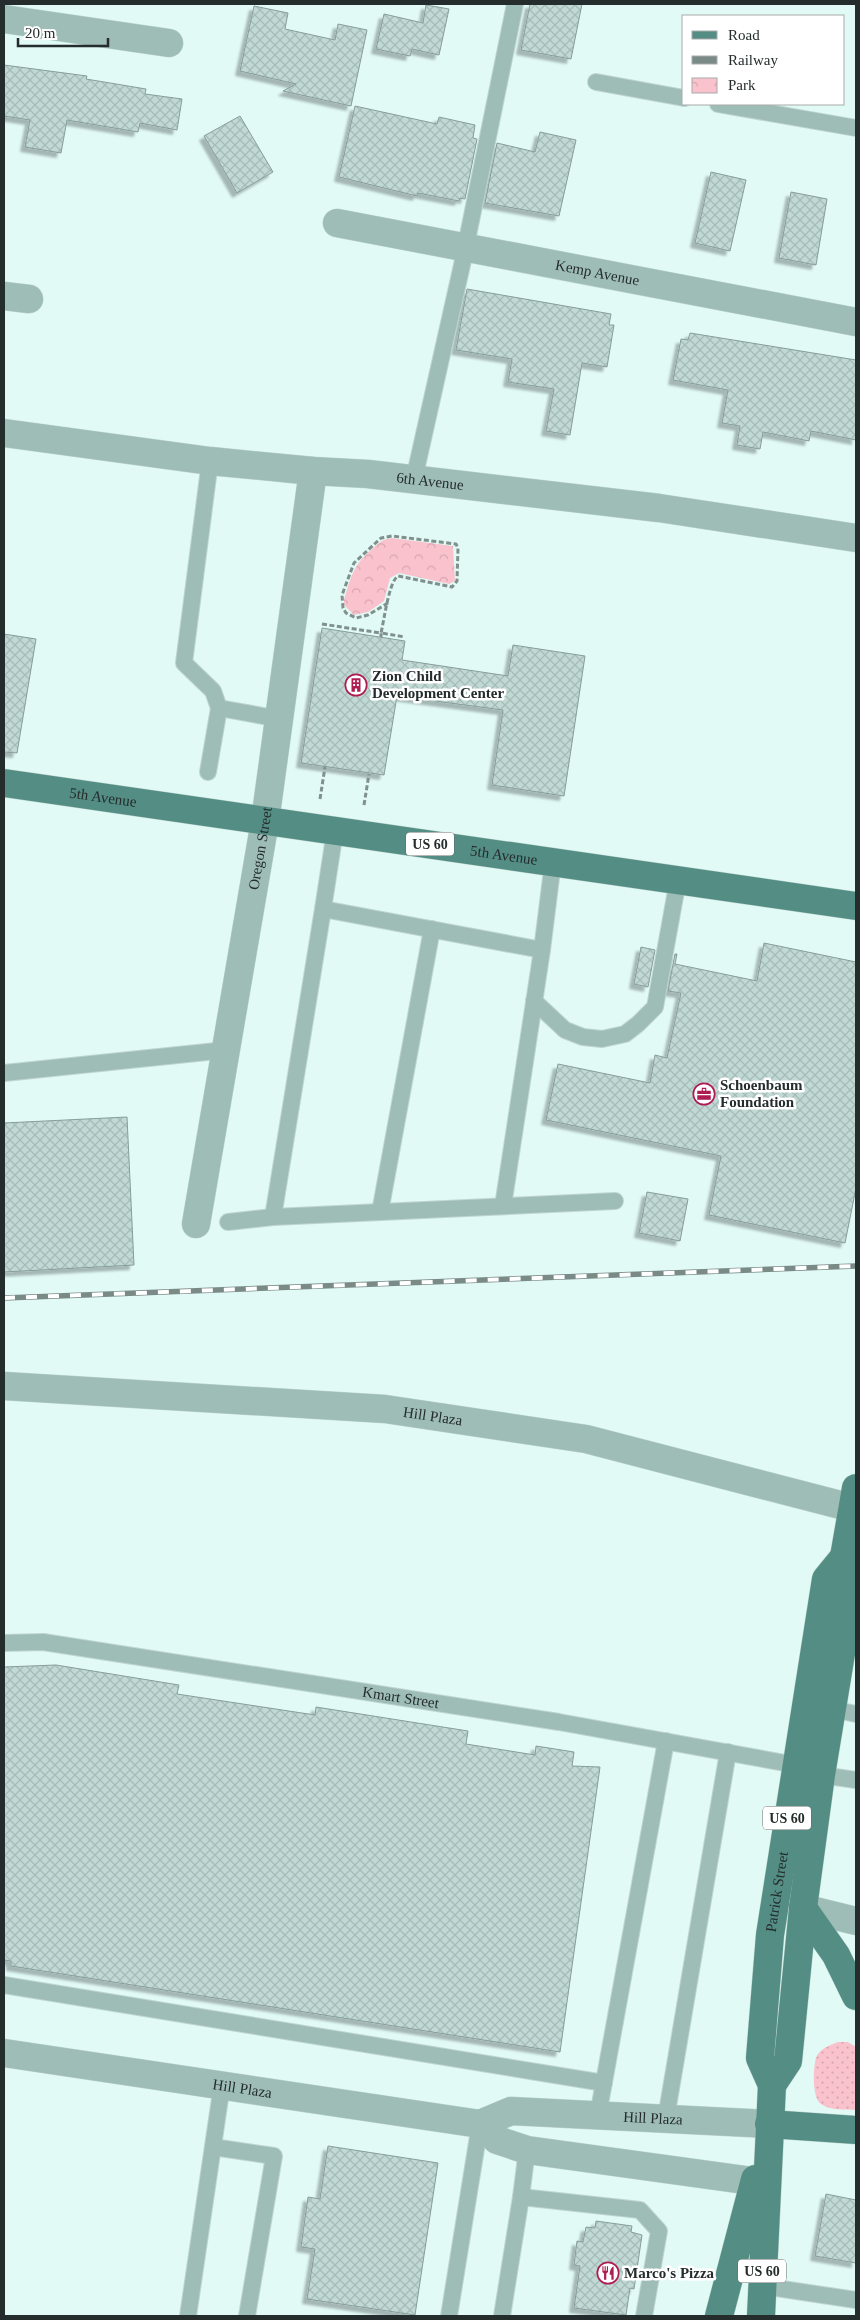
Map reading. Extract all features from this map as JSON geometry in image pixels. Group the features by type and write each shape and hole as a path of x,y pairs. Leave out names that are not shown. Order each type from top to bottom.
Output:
{"main road":[{"name":"5th Avenue","path":"4,783 856,906"},
{"name":"Patrick Street","path":"760,2182 769,2124 772,2085 760,2058 770,1935 826,1579 844,1557 854,1498"},
{"name":"Patrick Street","path":"772,2085 788,2061 803,1908 821,1775 844,1711 853,1581 844,1557"},
{"path":"803,1908 836,1955 856,1996"},
{"path":"769,2124 856,2130"},
{"path":"720,2316 760,2182"},
{"name":"US 60","path":"760,2182 761,2316"}],"street":[{"path":"4,19 169,43"},
{"name":"Kemp Avenue","path":"337,223 856,322"},
{"name":"6th Avenue","path":"4,433 210,461 313,471 368,474 659,508 856,538"},
{"name":"Oregon Street","path":"196,1224 265,821 313,471"},
{"name":"Hill Plaza","path":"4,1386 386,1409 586,1439 854,1498"},
{"path":"803,1908 856,1922"},
{"name":"Hill Plaza","path":"4,2053 480,2124 511,2111 769,2124"},
{"path":"480,2124 497,2140 527,2150 760,2182"}],"lane":[{"path":"414,479 465,248 515,4"},
{"path":"596,82 682,98"},
{"path":"724,105 856,128"},
{"path":"208,772 219,708 213,690 184,663 210,461"},
{"path":"219,708 280,719"},
{"path":"273,1217 335,831"},
{"path":"503,1206 542,950 553,862"},
{"path":"534,1001 565,1030 583,1037 602,1039 625,1034 638,1024 655,1007 678,880"},
{"path":"323,909 542,950"},
{"path":"380,1212 432,930"},
{"path":"4,1073 226,1050"},
{"path":"228,1222 273,1217 615,1201"},
{"name":"Kmart Street","path":"4,1643 43,1642 559,1722 796,1765"},
{"path":"598,2115 666,1741"},
{"path":"666,2118 728,1752"},
{"path":"821,1775 856,1780"},
{"path":"4,1985 604,2083"},
{"path":"188,2316 222,2085"},
{"path":"449,2316 480,2124"},
{"path":"213,2147 274,2156 247,2316"},
{"path":"502,2316 522,2197 527,2150"},
{"path":"522,2197 640,2210 650,2219 659,2231 644,2316"},
{"path":"762,2286 856,2300"}],"path":[{"path":"381,635 388,603 392,581 398,576 450,587 456,584 458,548 456,544 389,536 381,538 363,553 353,566 342,595 343,608 351,617 359,618 388,603"},
{"path":"323,624 381,635 405,637"},
{"path":"320,799 325,767"},
{"path":"364,805 369,774"}],"green space":[{"path":"392,538 453,546 455,581 449,584 399,573 390,578 384,601 368,612 354,615 344,605 344,600 354,572 361,560 376,545 383,540"},
{"path":"838,2042 848,2042 856,2047 856,2110 829,2108 821,2104 816,2096 814,2069 817,2055 828,2046"}],"building":[{"path":"530,4 582,4 571,59 521,50"},
{"path":"426,5 449,9 439,55 412,49 410,56 376,49 384,14 423,23"},
{"path":"254,6 288,13 285,29 335,40 338,24 367,30 351,106 283,91 296,84 240,71"},
{"path":"4,65 87,76 86,79 146,89 145,94 182,99 177,130 140,123 138,132 67,120 61,153 25,147 30,120 4,116"},
{"path":"355,106 437,124 439,117 475,125 473,138 477,139 465,199 460,198 459,201 418,193 417,196 339,177"},
{"path":"240,116 273,172 237,193 204,136"},
{"path":"540,132 576,140 559,216 485,203 497,143 535,152"},
{"path":"711,172 746,180 730,251 695,243"},
{"path":"791,192 827,199 816,265 779,258"},
{"path":"467,289 611,314 609,325 614,325 607,367 582,363 570,435 546,431 554,389 508,382 512,359 456,350"},
{"path":"690,333 856,360 856,440 811,431 809,441 763,432 760,449 737,445 740,426 722,423 728,390 673,380 681,339 688,340"},
{"path":"322,628 405,641 402,660 508,676 513,645 585,656 564,796 492,785 503,710 397,696 384,775 301,763"},
{"path":"4,634 36,639 17,753 4,752"},
{"name":"Schoenbaum Foundation","path":"764,943 856,962 856,1188 845,1243 709,1215 721,1156 546,1120 558,1064 650,1083 655,1055 667,1058 681,993 668,991 675,954 677,954 675,964 757,981"},
{"path":"641,947 655,950 648,987 634,984"},
{"path":"127,1117 134,1265 4,1272 4,1123"},
{"path":"647,1192 688,1199 680,1241 639,1233"},
{"path":"56,1665 179,1685 177,1694 315,1715 316,1707 468,1731 466,1744 535,1755 536,1746 574,1752 572,1766 600,1767 560,2052 11,1966 11,1961 4,1960 4,1667"},
{"path":"328,2146 438,2163 415,2315 307,2299 315,2249 301,2247 308,2197 320,2199"},
{"path":"826,2194 856,2200 856,2263 815,2256"},
{"name":"Marco's Pizza","path":"596,2221 632,2226 631,2232 642,2235 634,2289 630,2288 626,2315 574,2308 580,2266 574,2265 577,2241 583,2242 586,2227 595,2228"}],"railway":[{"path":"4,1298 856,1266"}],"place":[{"name":"Zion Child Development Center","path":"356,685"},
{"name":"Schoenbaum Foundation","path":"704,1094"},
{"name":"Marco's Pizza","path":"608,2273"}]}
